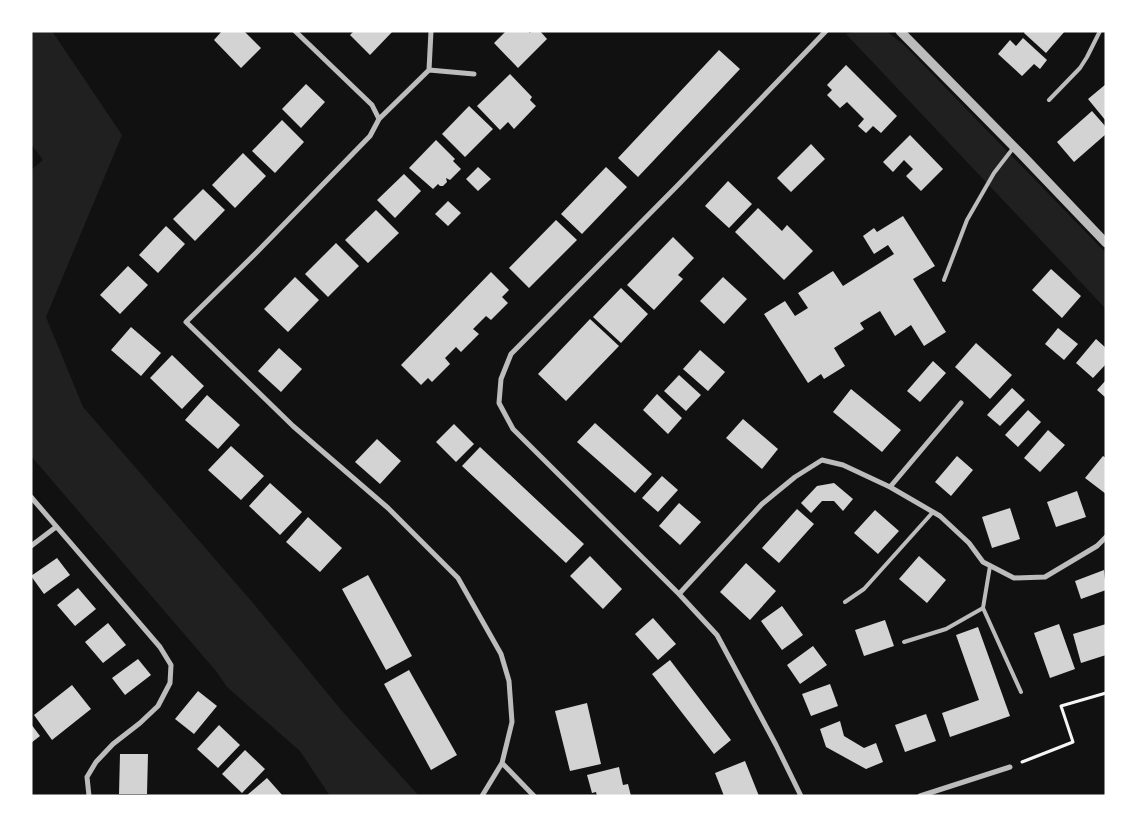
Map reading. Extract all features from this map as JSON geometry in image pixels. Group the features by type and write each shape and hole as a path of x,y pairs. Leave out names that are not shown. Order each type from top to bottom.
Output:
{"street":[{"path":"296,31 372,106 379,119"},
{"path":"432,31 429,70 379,119 370,136 186,322 293,426 388,508 458,578 501,654 508,681 512,722 502,763 482,796"},
{"path":"801,796 717,635 679,594 513,429 499,403 501,379 511,354 679,184 826,31"},
{"path":"900,31 1106,243"},
{"path":"429,70 474,74"},
{"path":"890,487 960,403"},
{"path":"679,594 762,504 794,477 822,460 843,465 890,487 940,516 969,543 983,562 1014,578 1045,577 1097,546 1106,537"},
{"path":"31,497 160,647 171,666 170,683 158,706 140,723 112,744 96,762 87,777 89,796"},
{"path":"31,546 56,526"},
{"path":"502,763 534,796"},
{"path":"920,796 1010,767"}],"lane":[{"path":"1049,100 1080,68 1088,57 1100,31"},
{"path":"944,280 967,220 994,173 1014,147"},
{"path":"845,602 864,589 933,512"},
{"path":"990,566 983,608 1021,692"},
{"path":"904,642 946,628 983,608"}],"path":[{"path":"1010,767 1073,742 1061,706 1106,693"}],"shaded area":[{"path":"31,31 52,31 122,135 46,317 83,407 253,603 342,711 419,796 330,796 300,751 227,687 216,671 31,456 31,170 43,160 31,144"},
{"path":"858,31 886,31 904,45 1106,253 1106,309 846,34"}],"building":[{"path":"222,31 244,31 261,48 241,68 214,40"},
{"path":"354,31 393,31 370,55 350,35"},
{"path":"506,31 528,31 530,33 531,31 540,31 547,39 518,68 494,43"},
{"path":"1025,31 1065,31 1046,53 1024,33"},
{"path":"1023,38 1047,60 1040,69 1034,64 1022,76 998,54 1010,40 1016,46"},
{"path":"719,50 740,69 638,177 618,158"},
{"path":"846,65 897,116 881,133 873,126 866,133 858,126 864,119 847,102 840,108 827,95 832,90 827,85"},
{"path":"510,74 532,97 530,100 536,106 514,129 508,122 500,130 477,106"},
{"path":"306,84 325,102 301,128 282,109"},
{"path":"1106,84 1106,121 1088,99"},
{"path":"469,106 493,129 465,157 442,134"},
{"path":"1092,111 1106,127 1106,134 1074,162 1057,142"},
{"path":"282,120 304,142 275,173 252,151"},
{"path":"910,135 943,169 921,191 906,176 913,169 904,160 893,172 883,162"},
{"path":"436,140 455,159 453,161 461,169 450,180 446,178 447,182 443,186 438,184 433,189 409,168"},
{"path":"811,144 825,159 791,192 777,178"},
{"path":"243,153 266,176 235,208 212,185"},
{"path":"478,167 491,179 478,191 466,179"},
{"path":"606,167 627,187 582,234 561,214"},
{"path":"404,174 421,191 395,218 377,200"},
{"path":"728,181 752,204 729,228 705,206"},
{"path":"203,189 225,210 195,241 173,219"},
{"path":"448,201 461,213 448,226 435,214"},
{"path":"758,208 782,231 787,225 813,251 784,280 735,232"},
{"path":"376,210 399,233 368,263 345,240"},
{"path":"903,216 935,266 913,279 946,332 924,346 911,325 895,336 880,311 860,323 864,329 834,348 845,366 824,379 821,374 808,383 764,314 785,301 795,316 808,308 798,293 833,271 843,286 894,254 888,245 874,254 863,236 874,228 877,232"},
{"path":"556,220 577,240 529,288 509,268"},
{"path":"166,226 185,244 158,273 139,255"},
{"path":"673,237 694,258 678,275 683,279 654,310 627,285"},
{"path":"336,243 359,266 328,297 305,274"},
{"path":"128,266 148,285 120,314 100,295"},
{"path":"1051,269 1081,296 1062,318 1032,290"},
{"path":"491,272 509,290 502,297 508,303 491,320 486,316 473,329 479,334 461,352 456,347 445,358 450,364 432,382 428,378 421,385 401,365"},
{"path":"295,277 319,300 288,332 264,309"},
{"path":"723,277 747,299 724,324 700,301"},
{"path":"621,288 648,314 621,343 593,317"},
{"path":"590,319 619,346 566,401 538,374"},
{"path":"131,327 161,353 141,376 111,350"},
{"path":"1058,328 1078,344 1064,360 1045,344"},
{"path":"1096,339 1106,348 1106,364 1093,378 1076,363"},
{"path":"976,343 1012,375 990,399 955,367"},
{"path":"279,348 302,369 281,392 258,371"},
{"path":"700,350 725,372 708,391 683,369"},
{"path":"172,355 204,386 182,409 150,378"},
{"path":"933,361 946,373 920,402 907,391"},
{"path":"679,375 701,395 686,411 664,391"},
{"path":"1106,380 1106,398 1097,390"},
{"path":"1012,388 1025,400 1000,426 987,415"},
{"path":"851,389 901,430 882,452 833,412"},
{"path":"657,394 682,418 668,434 643,410"},
{"path":"207,395 240,425 218,449 185,420"},
{"path":"1028,410 1041,422 1018,447 1005,435"},
{"path":"743,419 778,449 762,469 726,438"},
{"path":"595,423 652,474 635,493 577,442"},
{"path":"454,424 474,444 456,462 436,442"},
{"path":"1048,430 1065,445 1040,472 1024,458"},
{"path":"377,439 401,461 380,484 355,462"},
{"path":"231,446 264,476 241,500 208,470"},
{"path":"480,447 584,544 566,563 462,466"},
{"path":"957,456 973,470 951,496 935,482"},
{"path":"1103,456 1106,458 1106,494 1085,478"},
{"path":"662,476 678,490 658,512 642,498"},
{"path":"270,483 302,512 280,535 249,506"},
{"path":"834,483 853,499 843,511 834,501 822,501 811,513 801,503 817,486"},
{"path":"1077,491 1086,517 1056,527 1047,502"},
{"path":"679,503 701,522 680,545 659,526"},
{"path":"1010,508 1020,539 992,548 982,517"},
{"path":"797,509 814,524 779,563 762,548"},
{"path":"875,510 899,531 878,554 854,533"},
{"path":"308,517 342,548 320,572 286,542"},
{"path":"590,556 622,589 603,609 570,576"},
{"path":"919,556 946,580 927,603 899,579"},
{"path":"57,558 70,575 44,594 31,576"},
{"path":"746,563 776,591 750,620 720,592"},
{"path":"1104,570 1106,590 1081,599 1075,581"},
{"path":"368,575 412,656 386,670 342,589"},
{"path":"78,588 96,609 75,626 57,605"},
{"path":"782,606 803,635 782,650 761,621"},
{"path":"653,618 676,644 658,660 635,634"},
{"path":"885,620 894,646 864,656 855,630"},
{"path":"108,623 126,645 103,663 85,642"},
{"path":"1059,624 1075,669 1050,678 1034,633"},
{"path":"1106,624 1106,655 1081,663 1073,634"},
{"path":"978,627 1010,716 950,737 942,713 979,700 956,635"},
{"path":"813,646 827,665 800,684 787,665"},
{"path":"138,659 151,675 125,695 112,678"},
{"path":"670,660 731,740 714,754 652,674"},
{"path":"409,670 457,755 431,770 384,684"},
{"path":"830,684 838,706 811,716 802,694"},
{"path":"72,685 91,709 52,740 34,715"},
{"path":"198,691 217,706 194,734 175,719"},
{"path":"587,703 601,764 570,771 555,711"},
{"path":"926,714 936,741 905,752 895,725"},
{"path":"840,721 844,736 864,748 876,743 883,762 866,769 826,747 820,729"},
{"path":"31,724 40,736 31,743"},
{"path":"219,725 240,745 218,768 197,749"},
{"path":"245,750 265,769 242,793 222,774"},
{"path":"120,754 148,754 147,794 119,794"},
{"path":"745,761 759,796 724,796 715,773"},
{"path":"619,767 623,785 628,784 631,796 597,796 596,792 592,793 587,775"},
{"path":"267,778 283,796 246,796"}]}
